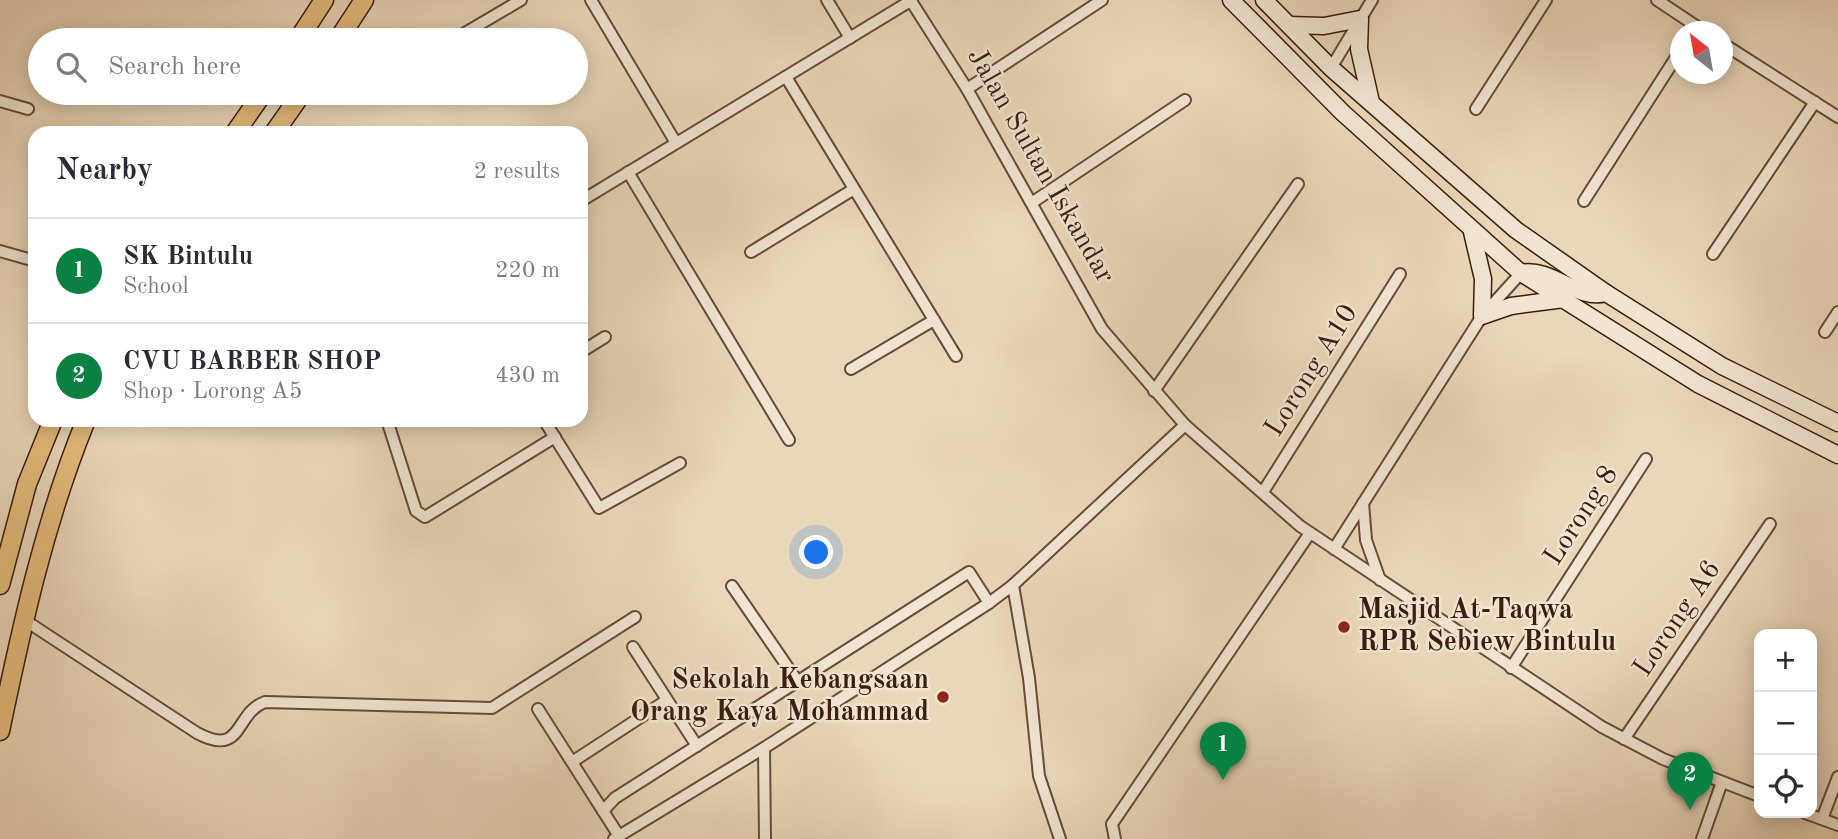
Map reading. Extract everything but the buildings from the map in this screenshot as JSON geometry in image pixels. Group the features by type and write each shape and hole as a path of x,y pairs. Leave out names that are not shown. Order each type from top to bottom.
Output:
{"main road":[{"path":"306,28 324,0"},
{"path":"346,28 364,0"},
{"path":"240,126 255,105"},
{"path":"279,126 294,105"},
{"path":"0,585 27,484 50,427"},
{"path":"0,731 23,619 60,487 83,427"}],"street":[{"path":"473,28 521,0"},
{"path":"591,0 676,143"},
{"path":"827,0 850,38"},
{"path":"967,89 1102,0"},
{"path":"1231,0 1343,113 1472,232 1521,273 1698,384 1838,455"},
{"path":"1264,0 1331,68 1516,230 1606,293 1722,366 1838,424"},
{"path":"1343,113 1332,89 1331,68 1373,0"},
{"path":"1476,109 1546,0"},
{"path":"1657,0 1686,21"},
{"name":"Jalan Sultan Iskandar","path":"588,197 912,1 1033,202 1102,329 1185,425 1310,533 1511,668 1624,739 1754,794"},
{"path":"1289,25 1324,26 1360,19"},
{"path":"1360,19 1359,49 1371,102"},
{"path":"1733,49 1838,117"},
{"path":"1584,201 1670,68"},
{"path":"786,77 956,356"},
{"path":"1033,202 1185,100"},
{"path":"0,101 28,108"},
{"path":"1713,254 1815,102"},
{"path":"628,172 789,440"},
{"path":"1154,391 1298,184"},
{"path":"751,252 855,189"},
{"path":"1472,232 1480,253 1483,279 1482,316"},
{"path":"0,251 28,259"},
{"path":"1334,549 1482,316 1521,273 1543,272 1587,294 1606,293"},
{"name":"Lorong A10","path":"1263,492 1400,274"},
{"path":"1482,316 1511,306 1564,299"},
{"path":"1825,332 1838,312"},
{"path":"851,369 934,320"},
{"path":"588,348 605,337"},
{"path":"538,709 603,811 617,838 764,748 989,603 1013,585 1185,425"},
{"path":"389,427 416,511 425,517 555,437"},
{"path":"549,427 599,509 680,463"},
{"name":"Lorong 8","path":"1511,668 1646,460"},
{"path":"1363,503 1366,540 1380,580"},
{"name":"Lorong A6","path":"1624,739 1770,524"},
{"path":"1115,839 1112,824 1310,533"},
{"path":"603,811 615,798 969,572 989,603"},
{"path":"1013,585 1029,678 1039,776 1060,839"},
{"path":"732,586 797,682"},
{"path":"23,619 197,733 212,741 224,741 233,736 255,709 265,702 492,708 635,617"},
{"path":"633,647 697,746"},
{"path":"572,762 667,700"},
{"path":"764,748 765,839"},
{"path":"1822,819 1838,777"},
{"path":"1702,839 1722,782"},
{"path":"1817,817 1838,825"}],"place":[{"name":"Masjid At-Taqwa RPR Sebiew Bintulu","path":"1344,627"},
{"name":"Sekolah Kebangsaan Orang Kaya Mohammad","path":"943,697"},
{"name":"SK Bintulu","path":"1223,780"},
{"name":"CVU BARBER SHOP","path":"1690,810"}]}
